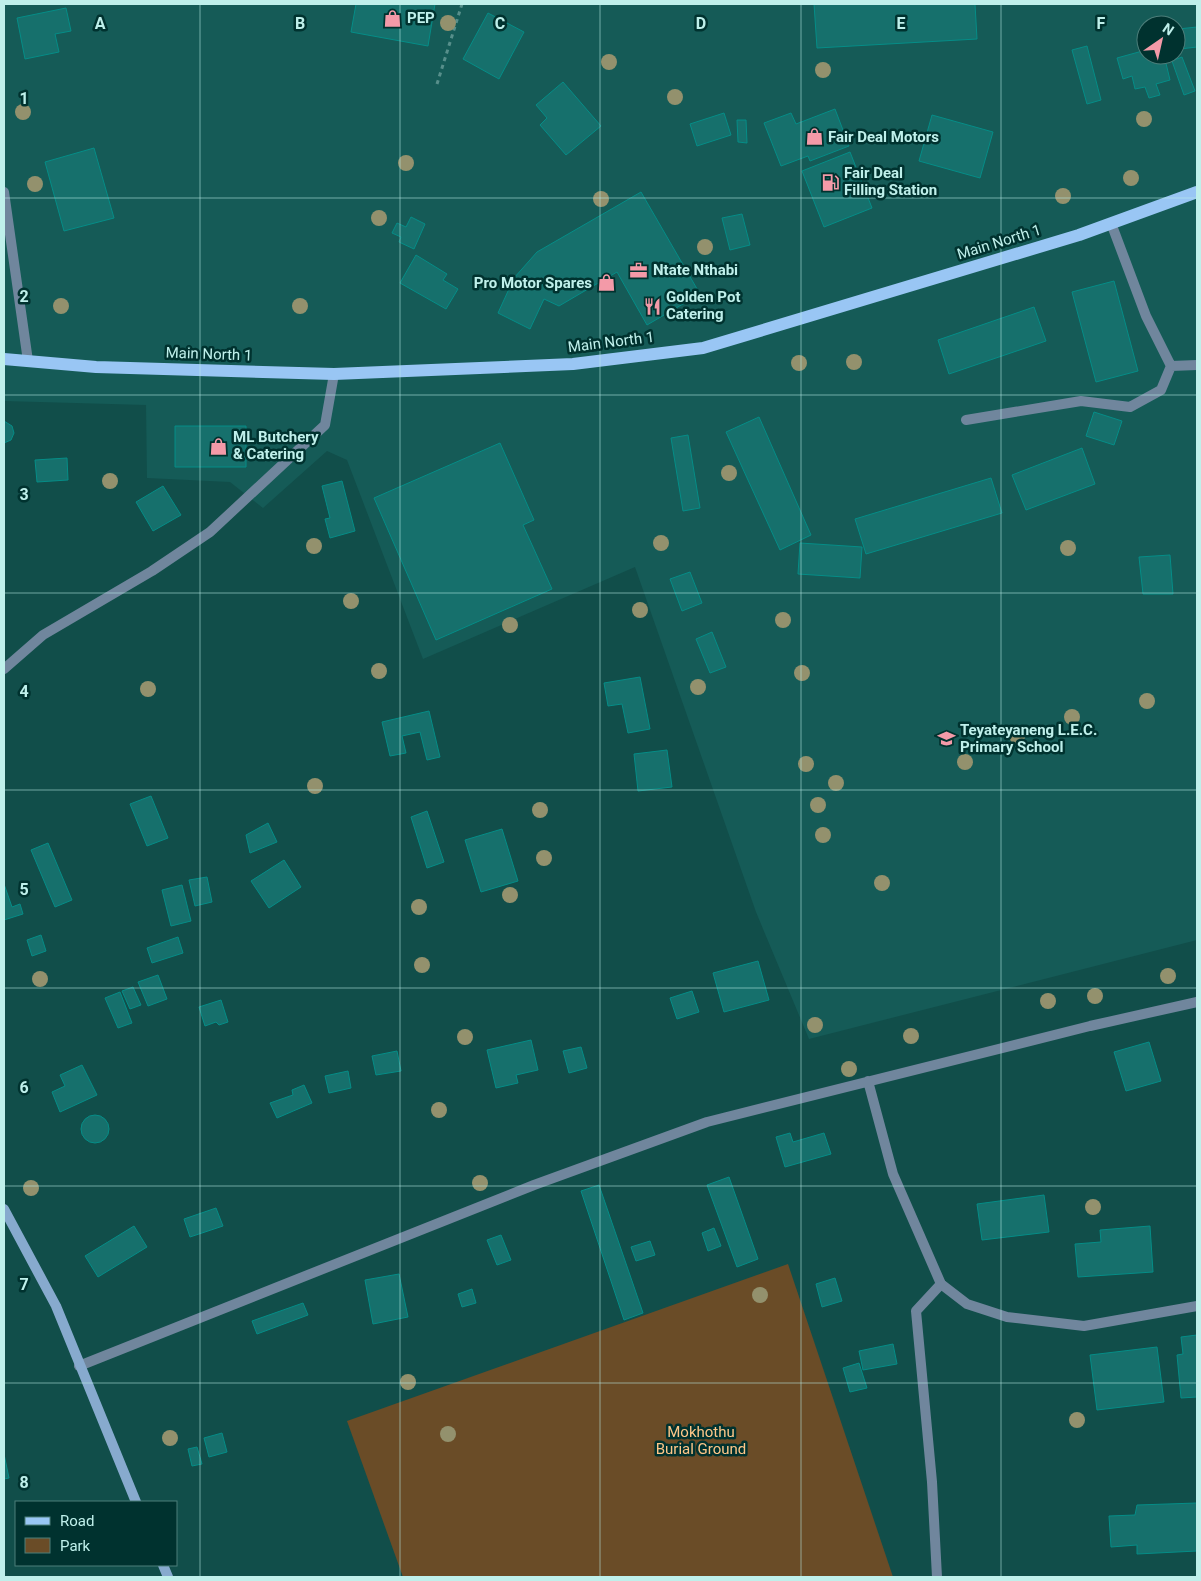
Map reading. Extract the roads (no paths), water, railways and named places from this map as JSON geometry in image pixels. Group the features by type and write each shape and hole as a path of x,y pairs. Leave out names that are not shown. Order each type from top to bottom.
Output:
{"main road":[{"name":"Main North 1","path":"4,359 96,367 334,374 573,364 703,348 1111,223 1197,192"},
{"path":"4,1209 56,1306 136,1501"}],"street":[{"path":"4,192 28,361"},
{"path":"966,420 1081,401 1130,407 1162,390 1171,366 1146,316 1111,223"},
{"path":"1171,366 1197,365"},
{"path":"4,669 43,635 152,571 210,532 326,426 334,374"},
{"path":"79,1366 534,1185 707,1122 1090,1026 1197,1002"},
{"path":"868,1082 893,1174 941,1284 967,1304 1006,1317 1084,1326 1197,1306"},
{"path":"937,1577 932,1482 916,1310 941,1284"}],"place":[{"name":"PEP","path":"393,18"},
{"name":"Fair Deal Motors","path":"814,137"},
{"name":"Fair Deal Filling Station","path":"830,182"},
{"name":"Ntate Nthabi","path":"639,270"},
{"name":"Pro Motor Spares","path":"606,283"},
{"name":"Golden Pot Catering","path":"652,306"},
{"name":"ML Butchery & Catering","path":"219,446"},
{"name":"Teyateyaneng L.E.C. Primary School","path":"946,739"}],"park label":[{"name":"Mokhothu Burial Ground","path":"701,1440"}]}
